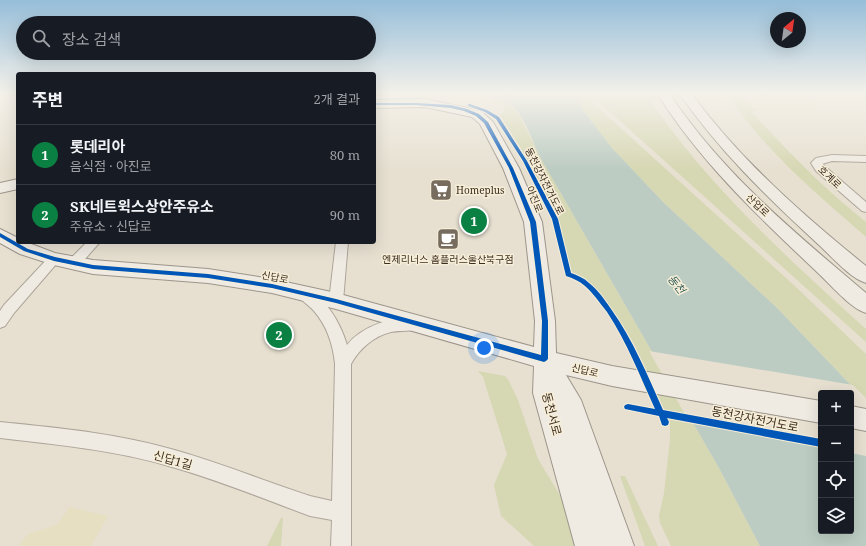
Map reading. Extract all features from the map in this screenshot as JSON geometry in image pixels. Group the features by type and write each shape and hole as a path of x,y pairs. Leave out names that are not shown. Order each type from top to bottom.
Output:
{"main road":[{"name":"아진로","path":"482,118 486,122 511,168 533,222 544,321 544,359"},
{"name":"산업로","path":"680,118 695,140 740,189 810,256 866,305"},
{"name":"산업로","path":"704,118 720,139 768,188 838,253 866,276"},
{"path":"0,188 16,184"},
{"name":"신답로","path":"0,234 16,244"},
{"name":"신답로","path":"16,244 26,250 73,264 208,276 302,292 544,359 612,376 818,411"},
{"name":"동천서로","path":"544,359 545,393 590,546"},
{"name":"동천서로","path":"544,359 569,400 619,546"},
{"path":"854,418 866,420"}],"street":[{"name":"호계로","path":"866,159 826,158 819,160 816,163 820,169 866,208"},
{"path":"73,264 92,244"},
{"path":"336,301 342,244"},
{"path":"0,322 22,294 54,259"},
{"path":"302,292 315,303 328,318 338,337 342,349 341,546"},
{"path":"343,364 350,350 374,332 396,325 423,325"},
{"name":"신답1길","path":"0,430 80,439 127,447 172,458 310,506 341,512"}],"shaded area":[{"path":"69,507 108,516 91,546 18,546 28,534 58,524"}],"green space":[{"path":"502,118 521,118 540,157 719,468 760,546 671,546 660,523 659,516 664,493 670,439 670,422 635,346 624,327 594,286 572,272 560,225 555,212 524,153"},
{"path":"589,118 610,118 797,288 866,354 866,401 777,308 663,202 612,148"},
{"path":"617,118 663,118 716,184 757,227 800,269 866,329 866,342"},
{"path":"745,118 758,118 821,183 866,222 866,237 791,170"},
{"path":"478,371 505,376 509,381 518,400 538,459 567,507 577,546 534,546 501,516 494,485 507,454 483,377"},
{"path":"620,476 625,476 658,546 645,546"},
{"path":"281,518 283,518 281,546 267,546"}],"water":[{"name":"동천","path":"522,118 589,118 612,148 663,202 777,308 866,401 866,546 760,546 719,468 540,157"}],"pier":[{"path":"649,351 853,385 866,398 866,456 854,454 854,390 818,390 818,446 690,423"}],"cycle path":[{"path":"0,235 26,250 54,259 93,267 208,276 272,286 336,301 544,359 545,321 533,222 511,168 486,122 482,118"},
{"name":"동천강자전거도로","path":"498,118 525,161 555,219 568,274 586,283 603,302 614,318 624,334 642,370 665,422"},
{"name":"동천강자전거도로","path":"628,407 818,442"}],"place":[{"name":"Homeplus","path":"441,190"},
{"name":"롯데리아","path":"474,221"},
{"name":"엔제리너스 홈플러스울산북구점","path":"448,239"},
{"name":"SK네트윅스상안주유소","path":"279,335"}]}
